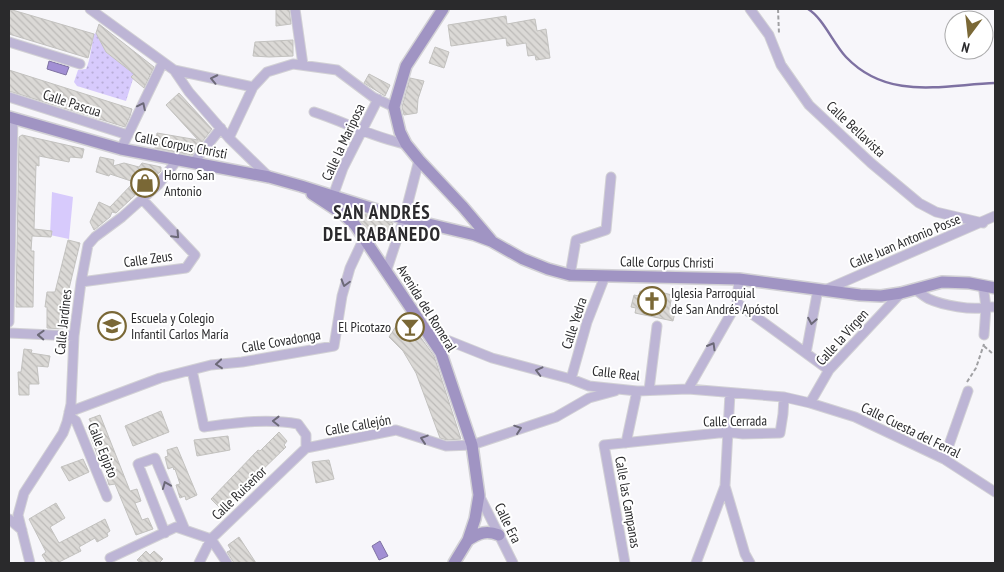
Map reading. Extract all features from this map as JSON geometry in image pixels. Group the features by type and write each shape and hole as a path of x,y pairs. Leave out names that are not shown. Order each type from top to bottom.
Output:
{"main road":[{"path":"443,9 406,66 394,108 400,132 406,144 491,241"},
{"name":"Calle Corpus Christi","path":"11,118 121,149 269,177 404,218 491,241 523,260 548,270 570,275 738,279 881,296 901,294 942,282 969,283 995,288"},
{"name":"Avenida del Romeral","path":"301,186 344,215 355,225 441,353 472,445 479,495 475,519 468,540 454,563"},
{"path":"344,215 348,201"},
{"path":"466,233 471,216"},
{"path":"468,540 477,534 490,532 499,535"}],"street":[{"path":"90,9 174,70 189,92 230,138 269,177"},
{"path":"295,9 303,65"},
{"name":"Calle Bellavista","path":"750,9 768,35 780,65 809,105 864,156 919,203 936,212 983,223"},
{"path":"9,42 80,64"},
{"path":"121,149 163,62"},
{"path":"230,138 253,88 267,72 293,64 337,70 394,108"},
{"path":"174,70 253,88"},
{"name":"Calle Pascua","path":"9,97 128,135"},
{"name":"Calle la Mariposa","path":"334,196 343,168 378,99"},
{"path":"314,112 390,141 406,144"},
{"path":"9,322 11,118"},
{"path":"194,162 221,128"},
{"name":"Calle Jardines","path":"22,530 18,515 24,493 63,433 69,414 74,336 88,245 95,237 122,217 158,185 178,159"},
{"path":"386,272 404,218 419,160"},
{"path":"570,275 576,240 606,230 611,177"},
{"name":"Calle Zeus","path":"81,282 186,268 191,262 195,255 142,199"},
{"name":"Calle Juan Antonio Posse","path":"821,290 983,223 995,216"},
{"name":"Calle Covadonga","path":"69,414 160,378 211,365 242,362 334,346 342,296 350,268 364,238"},
{"name":"Calle Yedra","path":"571,379 587,322 605,276"},
{"path":"688,389 737,303 738,279"},
{"path":"983,285 991,307 984,335"},
{"path":"806,353 821,290"},
{"path":"916,290 930,299 969,308 981,309 991,307"},
{"name":"Calle la Virgen","path":"810,402 829,370 901,294"},
{"path":"737,303 829,370"},
{"path":"649,390 657,326"},
{"name":"Calle Real","path":"427,332 492,358 571,379 589,386 636,391 688,389 784,397 810,402"},
{"path":"9,334 74,336"},
{"path":"192,370 204,427 243,422 282,421 298,424 306,435 306,448"},
{"name":"Calle Callejón","path":"306,448 396,430 446,446 472,445 556,417 589,398 620,390"},
{"path":"626,443 636,391"},
{"path":"944,458 968,391"},
{"path":"696,563 725,486 730,394"},
{"name":"Calle Cerrada","path":"604,445 728,432 743,434 780,433 784,397"},
{"name":"Calle Cuesta del Ferral","path":"810,402 855,417 944,458 995,492"},
{"name":"Calle Egipto","path":"69,414 76,421 107,497"},
{"name":"Calle las Campanas","path":"604,445 625,563"},
{"name":"Calle Ruiseñor","path":"199,563 211,539 306,448"},
{"path":"165,533 138,464 155,458 185,530"},
{"path":"725,486 745,554 750,563"},
{"name":"Calle Era","path":"479,495 513,563"},
{"path":"9,519 22,530 30,563"},
{"path":"110,558 176,527 211,539 227,563"}],"path":[{"path":"968,391 969,388 966,381 976,368 984,346 984,335"},
{"path":"984,346 992,353 995,352"}],"shaded area":[{"path":"96,33 106,52 134,74 131,77 133,79 126,101 77,86 74,82 78,70 86,69 94,34"},
{"path":"49,61 69,67 66,75 47,69"},
{"path":"52,192 73,197 69,239 50,235"},
{"path":"380,541 388,556 379,560 372,546"}],"building":[{"path":"9,9 94,34 88,58 9,34"},
{"path":"276,9 289,9 291,24 276,26"},
{"path":"506,16 507,24 535,19 537,31 546,29 550,58 536,60 535,55 528,56 526,43 507,46 506,38 451,46 448,25"},
{"path":"99,24 154,67 144,88 131,77 134,74 106,52 96,33"},
{"path":"293,40 293,56 253,56 255,42"},
{"path":"435,47 449,52 444,68 429,63"},
{"path":"9,70 132,109 130,116 125,127 9,91"},
{"path":"369,74 390,85 385,96 364,83"},
{"path":"410,78 424,81 418,99 417,113 404,115 402,107"},
{"path":"179,93 212,129 192,155 155,148 157,133 198,140 166,105"},
{"path":"22,135 84,149 82,158 70,157 69,162 39,156 39,166 36,165 34,229 52,231 51,237 32,236 31,251 34,251 33,307 16,307 19,137"},
{"path":"100,157 114,160 113,166 124,163 139,167 142,163 161,167 161,171 116,213 112,212 110,217 94,230 90,222 99,202 110,207 134,182 110,174 109,176 96,172"},
{"path":"358,212 393,223 388,237 367,229 356,216"},
{"path":"68,240 80,243 68,293 71,293 66,326 63,326 63,329 47,328 47,307 45,307 47,292 55,292"},
{"name":"Iglesia Parroquial de San Andrés Apóstol","path":"652,290 672,295 670,306 676,308 673,321 635,313 636,308 631,307 634,295 639,296 640,291 651,293"},
{"path":"404,314 434,356 461,439 447,440 440,438 416,373 403,351 389,337"},
{"path":"24,349 32,350 31,353 50,356 48,367 37,366 39,384 29,384 29,395 19,395 18,372 21,372"},
{"path":"161,411 169,432 133,446 125,426"},
{"path":"100,415 130,491 137,489 141,501 135,503 142,520 148,518 153,529 136,535 115,484 109,485 106,475 110,473 104,456 98,457 87,427 92,425 89,419"},
{"path":"279,432 287,441 284,445 286,447 225,506 222,504 219,507 211,499 258,450 260,451"},
{"path":"228,436 230,450 197,456 194,440"},
{"path":"177,447 197,495 186,500 185,496 180,498 176,485 180,484 175,469 173,467 168,469 165,457 168,456 167,450"},
{"path":"83,459 89,472 69,481 61,467"},
{"path":"329,460 334,479 316,483 312,462"},
{"path":"56,503 65,518 50,527 59,543 105,519 110,531 107,533 108,536 97,542 95,538 79,547 81,551 57,563 47,563 42,555 46,552 29,519"},
{"path":"239,537 256,563 234,563 227,552 231,550 228,545"},
{"path":"146,551 150,555 154,551 163,559 159,563 141,563 137,560"}],"waterway":[{"path":"808,9 823,24 846,57 862,71 880,80 916,87 995,83"}],"place":[{"name":"Horno San Antonio","path":"145,183"},
{"name":"Iglesia Parroquial de San Andrés Apóstol","path":"652,301"},
{"name":"Escuela y Colegio Infantil Carlos María","path":"112,326"},
{"name":"El Picotazo","path":"410,327"}],"district":[{"name":"SAN ANDRÉS DEL RABANEDO","path":"382,223"}]}
